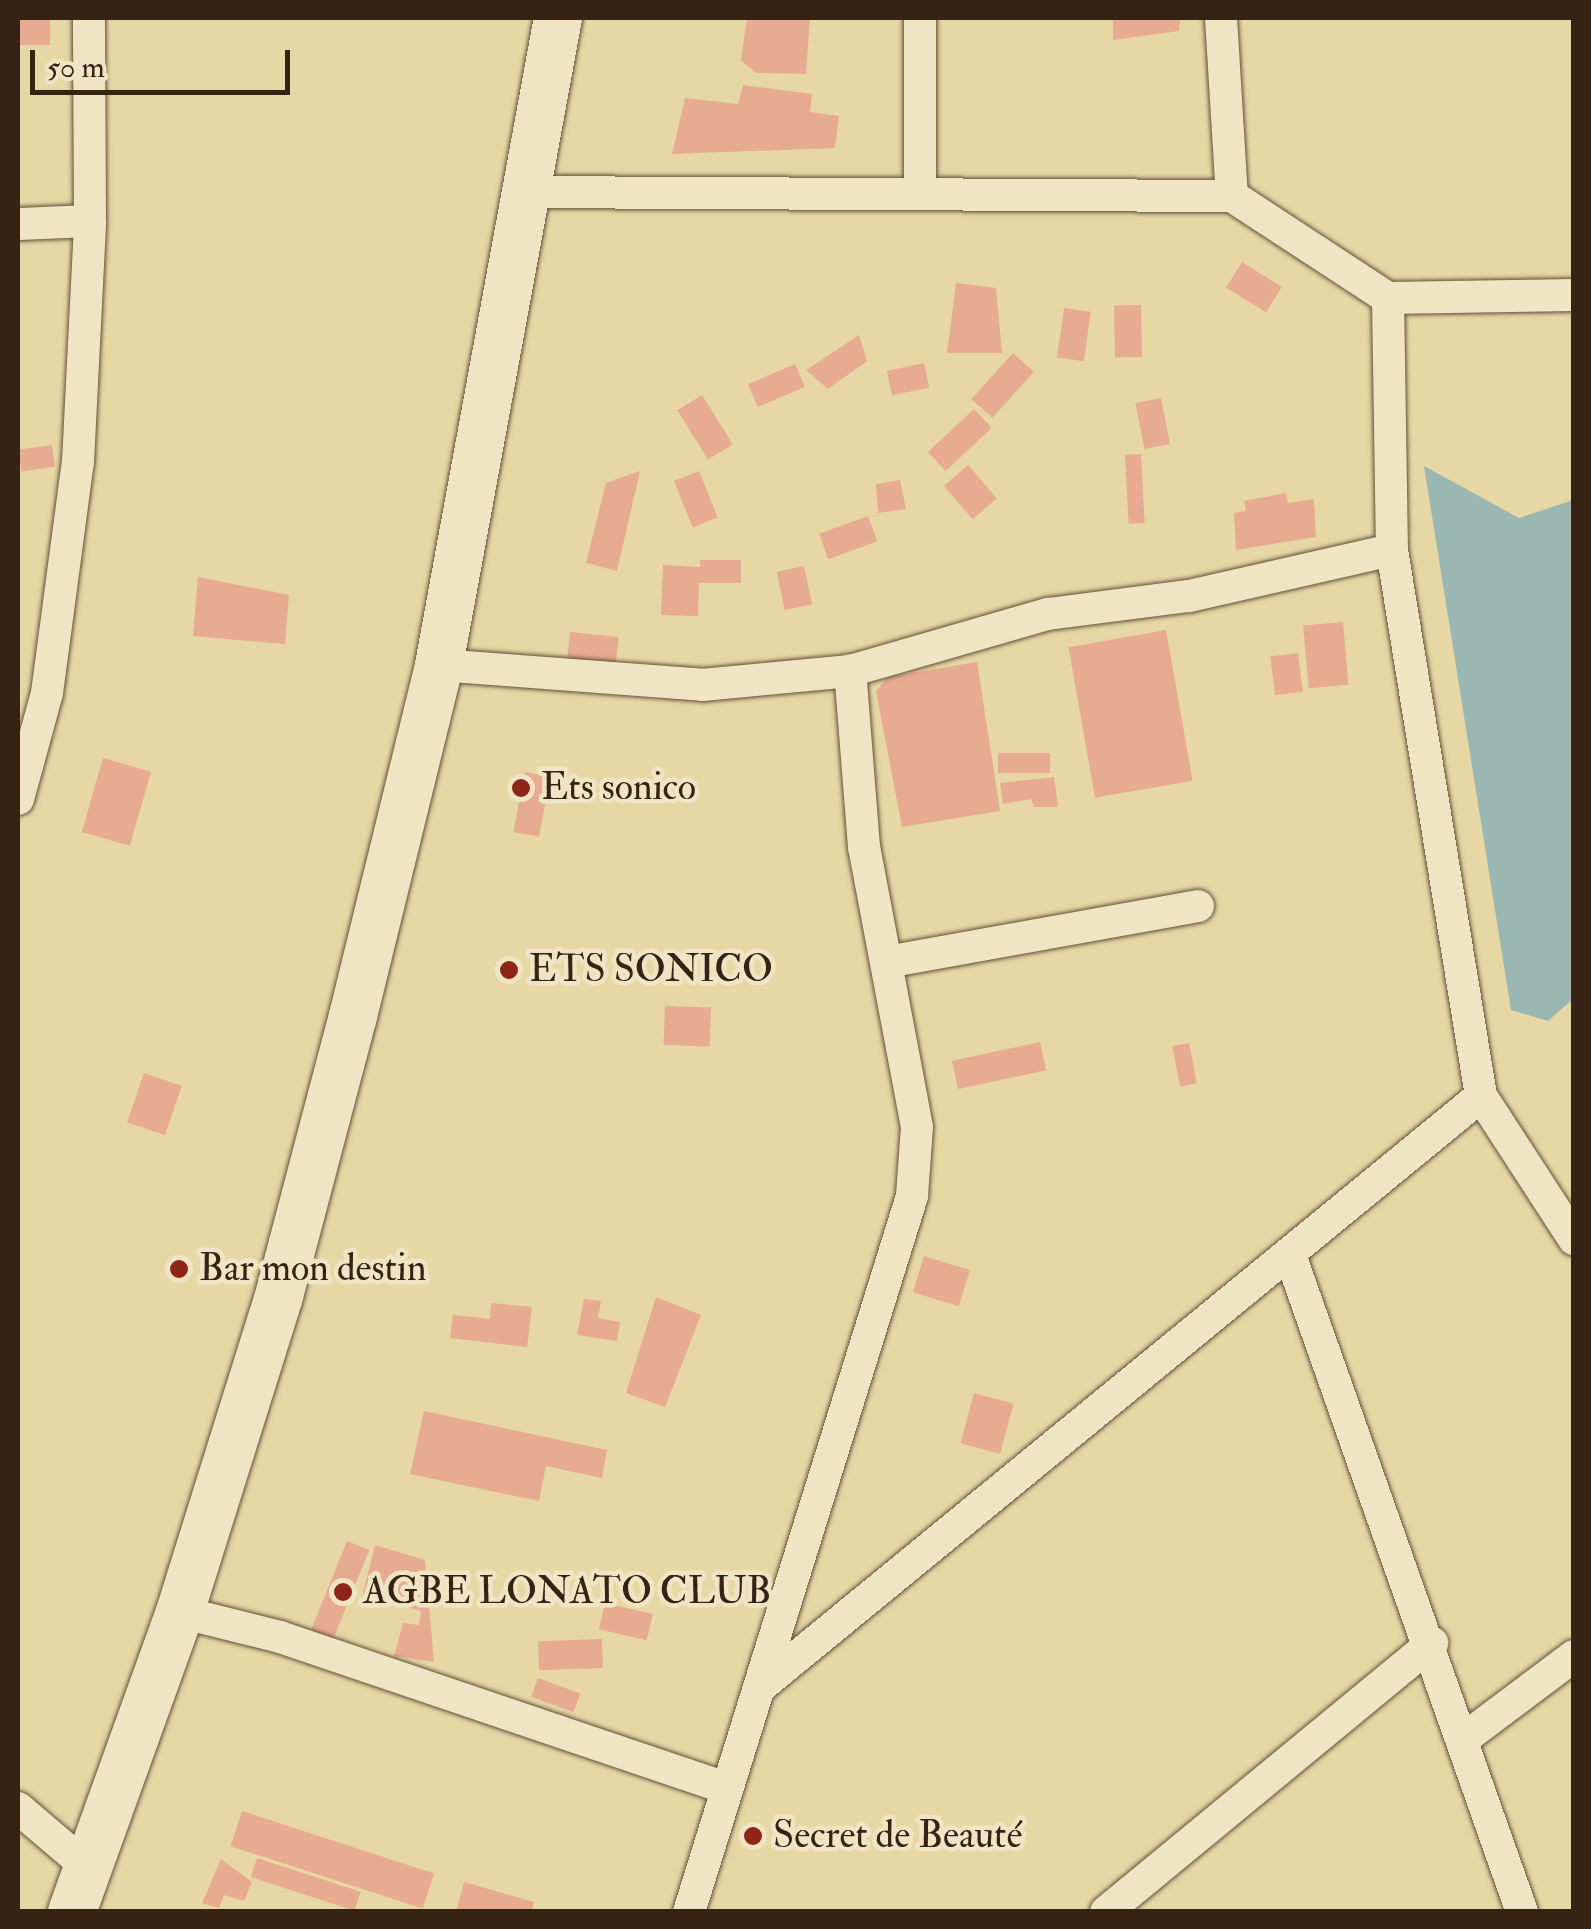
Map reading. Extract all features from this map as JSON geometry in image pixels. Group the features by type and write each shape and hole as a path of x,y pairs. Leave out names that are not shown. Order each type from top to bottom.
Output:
{"street":[{"path":"18,799 48,693 78,462 90,220 89,18"},
{"path":"82,1891 180,1612 283,1279 440,665 558,18"},
{"path":"920,18 920,192"},
{"path":"1221,18 1232,196"},
{"path":"528,192 1232,196 1388,298 1574,295"},
{"path":"18,224 90,220"},
{"path":"1388,298 1392,550 1481,1096 1574,1239"},
{"path":"440,665 702,685 850,670 1048,614 1189,596 1392,550"},
{"path":"689,1912 912,1196 917,1127 864,847 850,670"},
{"path":"887,962 1198,906"},
{"path":"760,1687 1481,1096"},
{"path":"1290,1255 1466,1736 1522,1912"},
{"path":"180,1612 351,1660 725,1788"},
{"path":"1106,1912 1432,1643"},
{"path":"1466,1736 1574,1656"},
{"path":"18,1808 82,1891"}],"water":[{"path":"1424,466 1519,518 1573,500 1573,999 1548,1021 1511,1010"}],"building":[{"path":"18,18 50,18 50,45 18,45"},
{"path":"747,18 810,18 806,74 756,73 741,60"},
{"path":"1113,18 1180,18 1179,31 1113,40"},
{"path":"743,85 812,94 810,112 839,116 835,148 672,154 685,98 738,104"},
{"path":"1242,262 1282,287 1266,312 1226,287"},
{"path":"956,283 996,288 1002,353 947,353"},
{"path":"1114,305 1141,305 1142,357 1115,357"},
{"path":"1064,308 1091,312 1084,361 1057,358"},
{"path":"859,335 867,361 828,389 806,370"},
{"path":"1013,353 1034,372 992,418 972,399"},
{"path":"924,363 929,387 892,395 887,371"},
{"path":"795,364 805,387 758,407 748,384"},
{"path":"702,395 733,444 708,460 677,410"},
{"path":"1161,398 1170,444 1144,449 1135,403"},
{"path":"974,409 992,428 946,471 928,452"},
{"path":"52,445 55,467 21,472 18,450"},
{"path":"1141,454 1145,523 1129,524 1125,455"},
{"path":"968,465 997,498 973,519 944,486"},
{"path":"640,471 617,571 586,563 606,483"},
{"path":"699,471 718,517 693,527 674,481"},
{"path":"900,480 906,509 878,513 876,484"},
{"path":"1286,493 1288,503 1314,499 1316,537 1236,550 1234,513 1246,511 1244,501"},
{"path":"868,516 877,541 828,559 819,534"},
{"path":"700,560 741,560 741,583 699,583 698,616 661,615 663,565 700,567"},
{"path":"804,566 812,604 785,610 777,572"},
{"path":"198,577 289,595 285,644 193,636"},
{"path":"1343,622 1348,685 1309,688 1303,625"},
{"path":"1166,630 1193,781 1095,798 1069,647"},
{"path":"570,632 619,637 615,671 566,666"},
{"path":"1298,653 1303,692 1275,695 1270,656"},
{"path":"977,662 1000,811 902,827 876,691 888,677"},
{"path":"998,753 1050,753 1050,773 998,773"},
{"path":"103,758 151,772 130,846 82,832"},
{"path":"525,772 551,777 539,837 513,832"},
{"path":"1054,777 1058,807 1034,807 1031,799 1003,804 1000,783"},
{"path":"665,1006 711,1008 710,1047 664,1045"},
{"path":"1040,1042 1046,1070 958,1089 952,1061"},
{"path":"1189,1043 1197,1083 1180,1086 1172,1046"},
{"path":"144,1073 182,1086 165,1135 127,1122"},
{"path":"924,1256 970,1270 959,1306 913,1292"},
{"path":"656,1297 701,1315 665,1407 626,1393"},
{"path":"584,1299 601,1301 598,1318 620,1322 617,1341 577,1335"},
{"path":"491,1303 532,1307 527,1347 450,1338 453,1315 490,1319"},
{"path":"974,1393 1014,1404 1000,1454 961,1443"},
{"path":"424,1411 607,1450 602,1478 546,1466 539,1501 410,1474"},
{"path":"347,1541 369,1550 332,1642 310,1633"},
{"path":"375,1545 425,1560 434,1662 394,1656 403,1623 419,1625 421,1611 363,1594"},
{"path":"605,1603 653,1614 647,1640 599,1629"},
{"path":"602,1639 603,1668 539,1670 538,1641"},
{"path":"538,1678 580,1693 573,1712 531,1697"},
{"path":"242,1811 434,1873 423,1909 231,1846"},
{"path":"257,1858 361,1892 354,1911 251,1877"},
{"path":"221,1859 252,1882 244,1901 224,1895 219,1908 202,1903"},
{"path":"464,1882 534,1902 531,1912 456,1912"}],"place":[{"name":"Ets sonico","path":"521,788"},
{"name":"ETS SONICO","path":"509,970"},
{"name":"Bar mon destin","path":"179,1269"},
{"name":"AGBE LONATO CLUB","path":"343,1592"},
{"name":"Secret de Beauté","path":"753,1836"}]}
